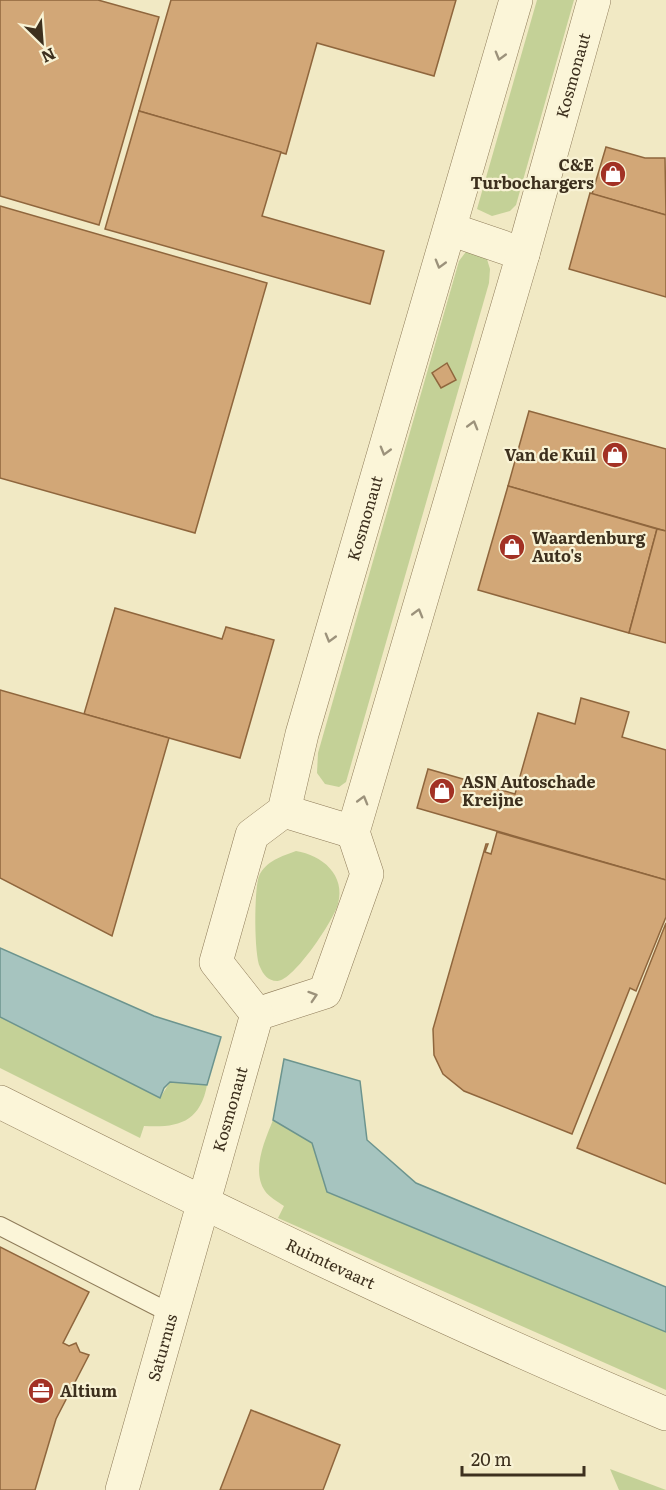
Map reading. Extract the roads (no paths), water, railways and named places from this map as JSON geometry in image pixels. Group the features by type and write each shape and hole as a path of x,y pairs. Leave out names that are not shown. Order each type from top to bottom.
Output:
{"street":[{"name":"Kosmonaut","path":"284,811 302,734 516,0"},
{"name":"Kosmonaut","path":"353,832 523,254 594,0"},
{"path":"450,229 523,254"},
{"path":"284,811 353,832 367,874 325,992 253,1028 216,962 252,835 284,811"},
{"name":"Kosmonaut","path":"204,1204 253,1028"},
{"name":"Ruimtevaart","path":"0,1102 204,1204 546,1364 666,1414"},
{"name":"Saturnus","path":"122,1490 204,1204"}],"lane":[{"path":"0,1226 172,1314"}],"water":[{"path":"0,948 154,1016 221,1037 207,1085 170,1082 164,1088 160,1098 0,1017"},
{"path":"284,1059 360,1081 367,1140 416,1183 666,1287 666,1332 327,1192 312,1143 273,1120"}],"place":[{"name":"C&E Turbochargers","path":"613,174"},
{"name":"Van de Kuil","path":"615,455"},
{"name":"Waardenburg Auto's","path":"512,547"},
{"name":"ASN Autoschade Kreijne","path":"442,791"},
{"name":"Altium","path":"41,1391"}]}
